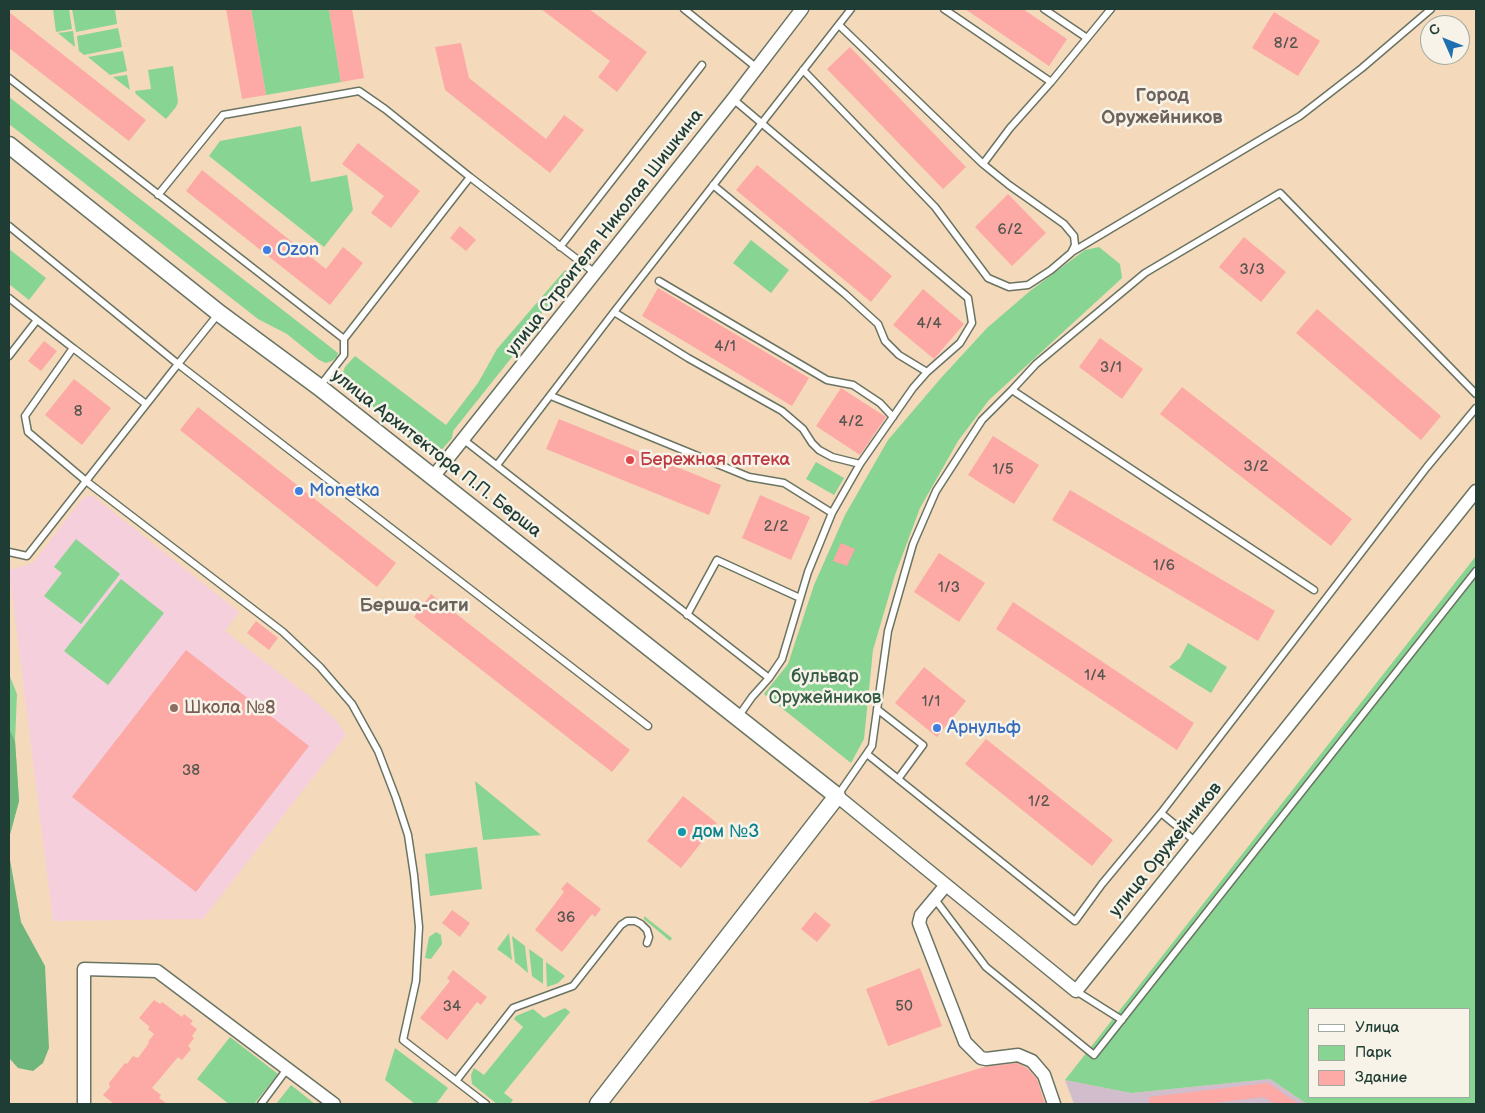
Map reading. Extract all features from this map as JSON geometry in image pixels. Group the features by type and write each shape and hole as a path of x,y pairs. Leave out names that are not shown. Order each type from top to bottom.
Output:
{"street":[{"name":"улица Строителя Николая Шишкина","path":"433,477 733,99 802,9"},
{"name":"улица Архитектора П.П. Берша","path":"9,145 220,313 433,477 838,796"},
{"name":"улица Оружейников","path":"1076,991 1476,491"},
{"path":"598,1104 838,796 1076,991"},
{"path":"946,885 921,915 919,923 965,1042 980,1058 1018,1055 1032,1061 1044,1075 1054,1104"},
{"path":"84,1104 84,969 157,971 334,1104"}],"lane":[{"path":"684,9 757,68"},
{"path":"497,465 851,9"},
{"path":"944,9 1051,82"},
{"path":"1044,9 1087,38"},
{"path":"983,164 1010,128 1111,9"},
{"path":"803,70 935,207 988,278 1009,286 1028,285 1051,270 1071,253 1300,116 1362,68 1431,9"},
{"path":"839,25 983,164 1064,224 1074,236 1075,245 1071,253"},
{"path":"560,247 702,65"},
{"path":"9,78 344,339"},
{"path":"158,195 223,115 359,91 595,273"},
{"path":"733,99 968,298 972,323 960,343 928,372 860,464 832,513 808,572 782,659 738,718"},
{"path":"319,388 344,355 344,339 470,177"},
{"path":"714,185 845,294 878,324 885,342 899,355 928,372"},
{"path":"838,796 872,746 888,631 913,544 936,491 982,420 1036,364 1145,273 1280,193 1476,394"},
{"path":"9,226 178,364 648,726"},
{"path":"659,281 827,380 853,385 880,403 893,417"},
{"path":"9,298 146,404"},
{"path":"614,312 688,358 782,411 803,429 818,450 832,457 860,464"},
{"path":"9,552 27,556 220,313"},
{"path":"9,356 37,320"},
{"path":"73,348 25,416 28,432 86,480 283,632 320,667 352,704 378,750 408,835 419,927 416,982 403,1040 486,1104"},
{"path":"1012,390 1314,590"},
{"path":"551,396 749,477 784,483 832,513"},
{"path":"867,754 1075,921 1102,884 1161,813 1427,467 1476,408"},
{"path":"464,440 769,678"},
{"path":"687,615 717,560 800,598"},
{"path":"934,898 986,967 1094,1055 1476,571"},
{"path":"878,709 923,745 898,779"},
{"path":"1161,813 1196,841"},
{"path":"456,1081 513,1008 574,986 621,925 627,921 635,920 641,924 647,930 649,937 646,943"},
{"path":"1076,991 1122,1020"},
{"path":"261,1104 287,1069"}],"shaded area":[{"name":"Школа №8","path":"93,496 239,612 225,631 308,695 336,720 346,735 203,919 53,921 9,570 33,563 82,499"},
{"path":"1270,1079 1307,1104 1074,1104 1065,1080 1131,1093"}],"green space":[{"path":"53,9 69,9 72,29 56,32"},
{"path":"72,9 115,9 117,24 76,32"},
{"path":"251,9 329,9 341,82 266,95"},
{"path":"118,28 122,47 84,55 79,51 77,36"},
{"path":"73,31 75,47 58,33"},
{"path":"123,51 127,71 110,75 88,57"},
{"path":"173,66 178,102 166,119 136,94 135,91 151,89 148,70"},
{"path":"127,75 130,90 113,77"},
{"path":"9,97 338,353 337,357 326,363 319,360 287,334 258,319 9,124"},
{"path":"301,126 311,182 347,175 353,210 324,247 209,156 220,141"},
{"path":"751,240 789,270 771,293 733,263"},
{"name":"бульвар Оружейников","path":"1099,247 1120,264 1122,278 989,400 958,441 920,508 895,575 873,650 864,739 851,763 764,694 788,664 814,585 845,515 888,440 987,328 1030,291 1085,250"},
{"path":"9,249 46,278 29,300 9,284"},
{"path":"565,270 570,278 514,347 512,357 453,431 452,438 434,456 426,454 383,419 365,397 345,379 343,372 345,367 355,356 446,425 478,383 497,349"},
{"path":"816,462 844,478 834,495 806,479"},
{"path":"76,539 120,574 81,624 44,596 62,573 54,567"},
{"path":"1476,556 1476,1104 1307,1104 1270,1079 1131,1093 1065,1080"},
{"path":"121,579 164,613 108,685 64,651"},
{"path":"1188,643 1227,667 1211,693 1169,667 1180,658"},
{"path":"9,674 17,694 15,741 19,801 9,838"},
{"path":"9,729 15,741 19,801 9,838"},
{"path":"475,781 541,835 483,840"},
{"path":"477,847 482,889 430,896 425,854"},
{"path":"9,854 21,922 45,966 49,1048 43,1063 33,1071 18,1068 9,1058"},
{"path":"644,916 672,938 670,941 644,919"},
{"path":"436,932 441,935 442,944 431,959 425,958 429,937"},
{"path":"509,933 512,960 497,949"},
{"path":"512,936 525,946 528,973 515,962"},
{"path":"529,949 543,959 543,984 532,976"},
{"path":"546,962 565,976 558,983 547,987"},
{"path":"565,1008 570,1012 504,1093 513,1100 510,1104 497,1104 472,1084 471,1075 474,1068 484,1075 523,1027 514,1019 516,1016 533,1009 544,1018"},
{"path":"230,1037 278,1074 254,1104 229,1104 197,1079"},
{"path":"395,1048 448,1088 436,1104 415,1104 385,1080"},
{"path":"291,1085 315,1104 276,1104"}],"building":[{"path":"226,9 251,9 266,95 242,99"},
{"path":"329,9 352,9 364,78 341,82"},
{"path":"541,9 589,9 647,52 617,92 598,77 610,61"},
{"path":"965,9 1023,9 1067,39 1049,66"},
{"path":"9,12 146,120 129,141 9,48"},
{"path":"1274,12 1320,41 1298,76 1252,48"},
{"path":"461,43 469,78 546,139 564,115 584,130 550,173 445,90 435,47"},
{"path":"850,47 966,167 943,189 827,69"},
{"path":"358,143 420,191 391,228 371,213 384,196 342,164"},
{"path":"757,165 892,276 871,302 736,190"},
{"path":"202,170 326,269 343,247 363,263 330,305 186,191"},
{"path":"1008,194 1046,233 1012,266 975,227"},
{"path":"460,226 476,240 466,251 450,238"},
{"path":"1244,237 1286,272 1261,302 1219,267"},
{"path":"658,288 809,378 792,406 642,316"},
{"path":"923,289 964,324 934,359 893,325"},
{"path":"1317,309 1441,416 1421,440 1296,333"},
{"path":"1100,338 1143,369 1122,399 1079,367"},
{"path":"44,341 57,351 41,371 28,361"},
{"path":"74,379 111,408 82,445 45,415"},
{"path":"1182,387 1352,519 1331,546 1160,414"},
{"path":"841,388 886,417 860,455 816,426"},
{"path":"198,407 396,563 377,587 180,430"},
{"path":"559,419 721,485 709,515 546,449"},
{"path":"993,436 1039,465 1014,504 968,475"},
{"path":"1070,490 1275,611 1258,641 1052,520"},
{"path":"760,495 810,517 791,560 742,538"},
{"path":"841,543 855,549 847,566 833,561"},
{"path":"939,553 985,583 959,622 914,592"},
{"path":"431,594 630,750 612,772 414,617"},
{"path":"1013,602 1194,723 1177,750 996,629"},
{"path":"256,621 278,638 269,650 247,633"},
{"path":"186,650 309,746 196,892 72,797"},
{"path":"924,667 966,701 937,737 895,703"},
{"path":"986,739 1113,840 1092,866 965,764"},
{"name":"дом №3","path":"683,796 717,823 681,868 647,841"},
{"path":"567,882 601,909 595,917 592,914 562,952 535,930 564,892 561,889"},
{"path":"452,910 470,923 460,937 442,923"},
{"path":"815,912 831,925 817,942 801,929"},
{"path":"920,968 942,1026 888,1046 866,989"},
{"path":"453,970 487,997 481,1005 477,1002 447,1040 420,1018 450,981 447,978"},
{"path":"154,1000 160,1004 162,1002 182,1017 184,1014 193,1021 190,1024 197,1029 192,1036 194,1038 188,1046 191,1049 182,1060 178,1057 152,1088 161,1095 159,1098 167,1104 114,1104 103,1095 110,1087 109,1083 125,1063 127,1064 133,1056 138,1058 154,1034 148,1029 150,1027 139,1018"},
{"path":"1017,1063 1027,1068 1037,1079 1045,1104 870,1104 869,1102 984,1067"},
{"path":"1268,1083 1299,1104 1275,1104 1264,1097 1204,1104 1149,1104 1149,1097"}],"place":[{"name":"Ozon","path":"267,250"},
{"name":"Бережная аптека","path":"630,460"},
{"name":"Monetka","path":"299,491"},
{"name":"Школа №8","path":"174,708"},
{"name":"Арнульф","path":"937,728"},
{"name":"дом №3","path":"682,832"}],"district":[{"name":"Город Оружейников","path":"1162,107"},
{"name":"Берша-сити","path":"414,606"}]}
